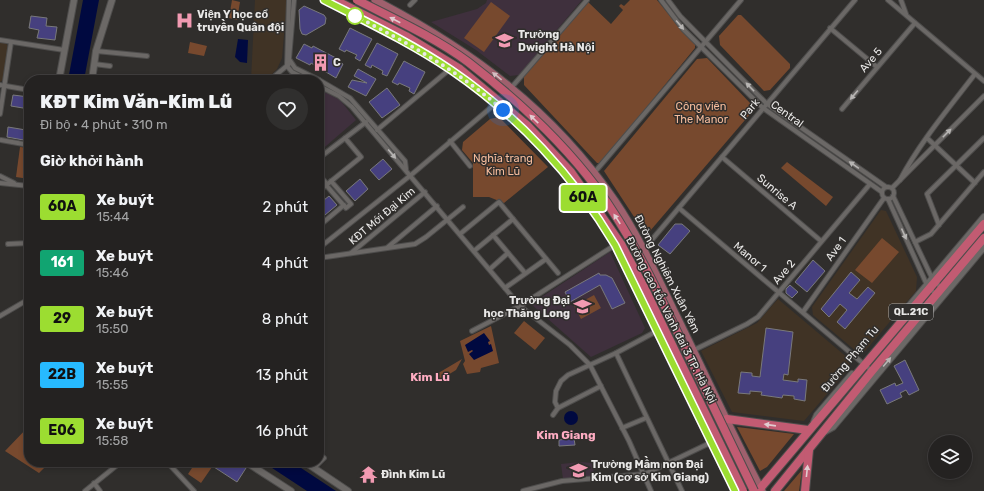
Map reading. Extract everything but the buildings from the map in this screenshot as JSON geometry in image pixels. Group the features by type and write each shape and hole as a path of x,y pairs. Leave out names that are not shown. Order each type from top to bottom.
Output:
{"highway":[{"name":"Đường cao tốc Vành đai 3 TP. Hà Nội","path":"335,0 406,36 460,69 527,126 571,172 622,244 645,288 743,491"},
{"name":"Đường cao tốc Vành đai 3 TP. Hà Nội","path":"357,0 411,28 466,61 534,118 579,166 612,211 630,239 655,284 759,490"},
{"name":"Đường Phạm Tu","path":"759,490 811,428 908,328 984,224"},
{"name":"Đường Phạm Tu","path":"775,491 824,432 869,369 936,289 984,238"},
{"path":"727,419 811,428"},
{"path":"805,491 809,450"}],"main road":[{"path":"60,75 74,0"},
{"path":"93,75 96,51 112,0"},
{"path":"324,0 407,43 450,69 495,103 544,150 576,188 603,224 615,245 658,330 735,491"},
{"name":"Đường Nghiêm Xuân Yêm","path":"375,0 445,39 480,62 511,88 571,144 594,173 615,201 644,249 752,470 759,490"},
{"path":"576,188 594,173"},
{"name":"Đường Phạm Tu","path":"869,369 936,289 984,217"},
{"name":"Đường Phạm Tu","path":"936,289 984,247"},
{"path":"254,467 291,491"},
{"path":"314,468 348,491"}],"street":[{"path":"289,0 287,66 292,72 298,75"},
{"path":"294,0 289,35 291,62 301,71 309,75"},
{"path":"410,6 415,0"},
{"path":"511,88 586,0"},
{"name":"Central","path":"661,0 683,29 703,46 763,108 882,192"},
{"name":"Central","path":"668,0 680,16 766,103 886,187"},
{"path":"594,173 707,42 741,0"},
{"name":"Park","path":"644,249 766,103 855,0"},
{"path":"888,0 984,81"},
{"path":"901,0 906,15"},
{"name":"Ave 5","path":"842,109 915,23"},
{"path":"830,28 877,67"},
{"path":"0,40 64,50"},
{"path":"0,114 2,86 12,42"},
{"path":"96,51 147,56"},
{"path":"276,75 291,62"},
{"path":"94,64 110,66"},
{"path":"377,130 450,69"},
{"path":"900,180 927,138 975,74"},
{"path":"324,84 354,106 404,161 406,169"},
{"path":"2,86 24,89"},
{"path":"324,88 334,91"},
{"path":"892,188 984,96"},
{"path":"324,244 411,175 495,103"},
{"path":"324,154 367,121"},
{"name":"KĐT Mới Đại Kim","path":"367,121 400,164 406,169 520,306 570,345 590,365 602,386 645,474 651,491"},
{"path":"324,187 361,157 345,138"},
{"path":"927,138 975,183"},
{"path":"939,225 927,194 984,138"},
{"path":"1,140 24,144"},
{"path":"450,141 470,166"},
{"name":"Sunrise A","path":"722,157 821,241"},
{"path":"912,160 916,164"},
{"path":"400,164 404,161"},
{"path":"915,242 931,234 984,172"},
{"path":"0,176 14,184"},
{"path":"324,181 346,208 350,204 331,181"},
{"path":"0,183 24,185"},
{"name":"Ave 2","path":"694,350 754,320 870,184"},
{"path":"892,188 886,187 882,192 936,289"},
{"path":"892,188 894,192 893,196 936,289"},
{"name":"KĐT Mới Đại Kim","path":"351,254 425,192"},
{"path":"337,198 342,193"},
{"path":"886,198 893,196"},
{"name":"Ave 1","path":"803,312 886,198"},
{"path":"460,234 499,202 558,273"},
{"path":"324,222 344,205"},
{"path":"387,248 437,206"},
{"path":"324,257 420,242 463,207"},
{"name":"Manor 1","path":"679,208 869,369"},
{"path":"474,251 513,219"},
{"path":"493,235 526,273"},
{"path":"8,244 24,243"},
{"path":"472,331 520,306 615,245"},
{"path":"490,269 508,253"},
{"path":"505,288 546,259"},
{"path":"0,316 24,302"},
{"path":"558,408 555,397 558,386 568,375 616,353 658,330"},
{"path":"616,353 682,491"},
{"path":"553,415 558,408 602,386"},
{"path":"622,428 646,418"},
{"path":"524,491 562,482 645,474 712,442"},
{"path":"85,491 115,467"},
{"path":"171,467 194,491"},
{"path":"94,483 100,491"}],"shaded area":[{"path":"83,0 99,0 85,75 69,75"},
{"path":"255,0 287,0 282,58 277,69 271,75 251,75"},
{"name":"Trường Dwight Hà Nội","path":"487,0 582,0 519,75 510,76 476,50 431,22 477,9 486,3"},
{"path":"238,39 248,40 247,63 240,62 235,57"},
{"path":"0,42 6,43 8,47 3,80 0,82"},
{"path":"324,92 340,100 356,120 324,148"},
{"path":"881,210 886,211 917,277 916,291 865,351 856,351 813,315 812,307"},
{"name":"Trường Đại học Thăng Long","path":"610,252 645,328 642,333 591,357 531,304"},
{"path":"778,299 849,359 850,367 804,421 732,412 701,351 757,323"},
{"path":"484,333 490,341 488,342 489,345 491,344 493,351 474,360 469,354 473,351 468,352 465,345"},
{"path":"571,411 576,413 578,418 576,423 571,425 566,423 564,418 566,413"},
{"name":"Trường Mầm non Đại Kim (cơ sở Kim Giang)","path":"580,462 594,463 593,477 563,479 561,464"},
{"path":"271,467 300,467 336,491 307,491"}],"green space":[{"path":"232,0 240,2 237,20 229,18"},
{"path":"630,0 657,0 682,31 695,43 695,48 601,163 597,163 524,85 524,76 588,2 611,24 623,10 619,6 621,4 624,6"},
{"path":"491,2 510,16 484,52 464,38"},
{"name":"Công viên The Manor","path":"738,15 741,15 790,64 790,68 770,90 764,91 720,45 719,36"},
{"path":"190,42 207,46 204,56 188,53"},
{"name":"Công viên The Manor","path":"707,58 751,104 751,113 650,231 642,229 604,171 697,59"},
{"name":"Nghĩa trang Kim Lũ","path":"499,117 548,167 504,203 489,197 473,197 473,163 462,150 463,142 490,119"},
{"path":"20,147 24,147 24,178 16,177"},
{"path":"787,162 833,197 826,206 781,168"},
{"path":"882,238 899,252 872,283 855,270"},
{"path":"594,295 601,308 581,319 574,306"},
{"path":"524,321 545,338 535,350 514,333"},
{"path":"491,326 499,363 481,368 480,372 467,374 463,364 465,361 460,341"},
{"path":"462,359 456,370 438,381 435,375"},
{"path":"737,427 794,434 767,467 760,471"},
{"path":"24,431 24,463 5,451"},
{"path":"30,467 45,467 39,473"},
{"path":"193,467 212,467 201,483 188,474"},
{"path":"802,470 799,491 784,491"}],"bus line":[{"name":"60A","path":"324,0 407,43 450,69 475,87 512,118 544,150 576,188 603,224 615,245 665,344 735,491"}],"place":[{"name":"Viện Y học cổ truyền Quân đội","path":"184,20"},
{"name":"Trường Dwight Hà Nội","path":"505,40"},
{"name":"C","path":"320,62"},
{"name":"Trường Đại học Thăng Long","path":"583,306"},
{"name":"Trường Mầm non Đại Kim (cơ sở Kim Giang)","path":"578,470"},
{"name":"Đình Kim Lũ","path":"368,474"}],"district":[{"name":"Kim Lũ","path":"430,377"},
{"name":"Kim Giang","path":"566,435"}],"route":[{"path":"355,16 407,43 450,69 503,110"}]}
